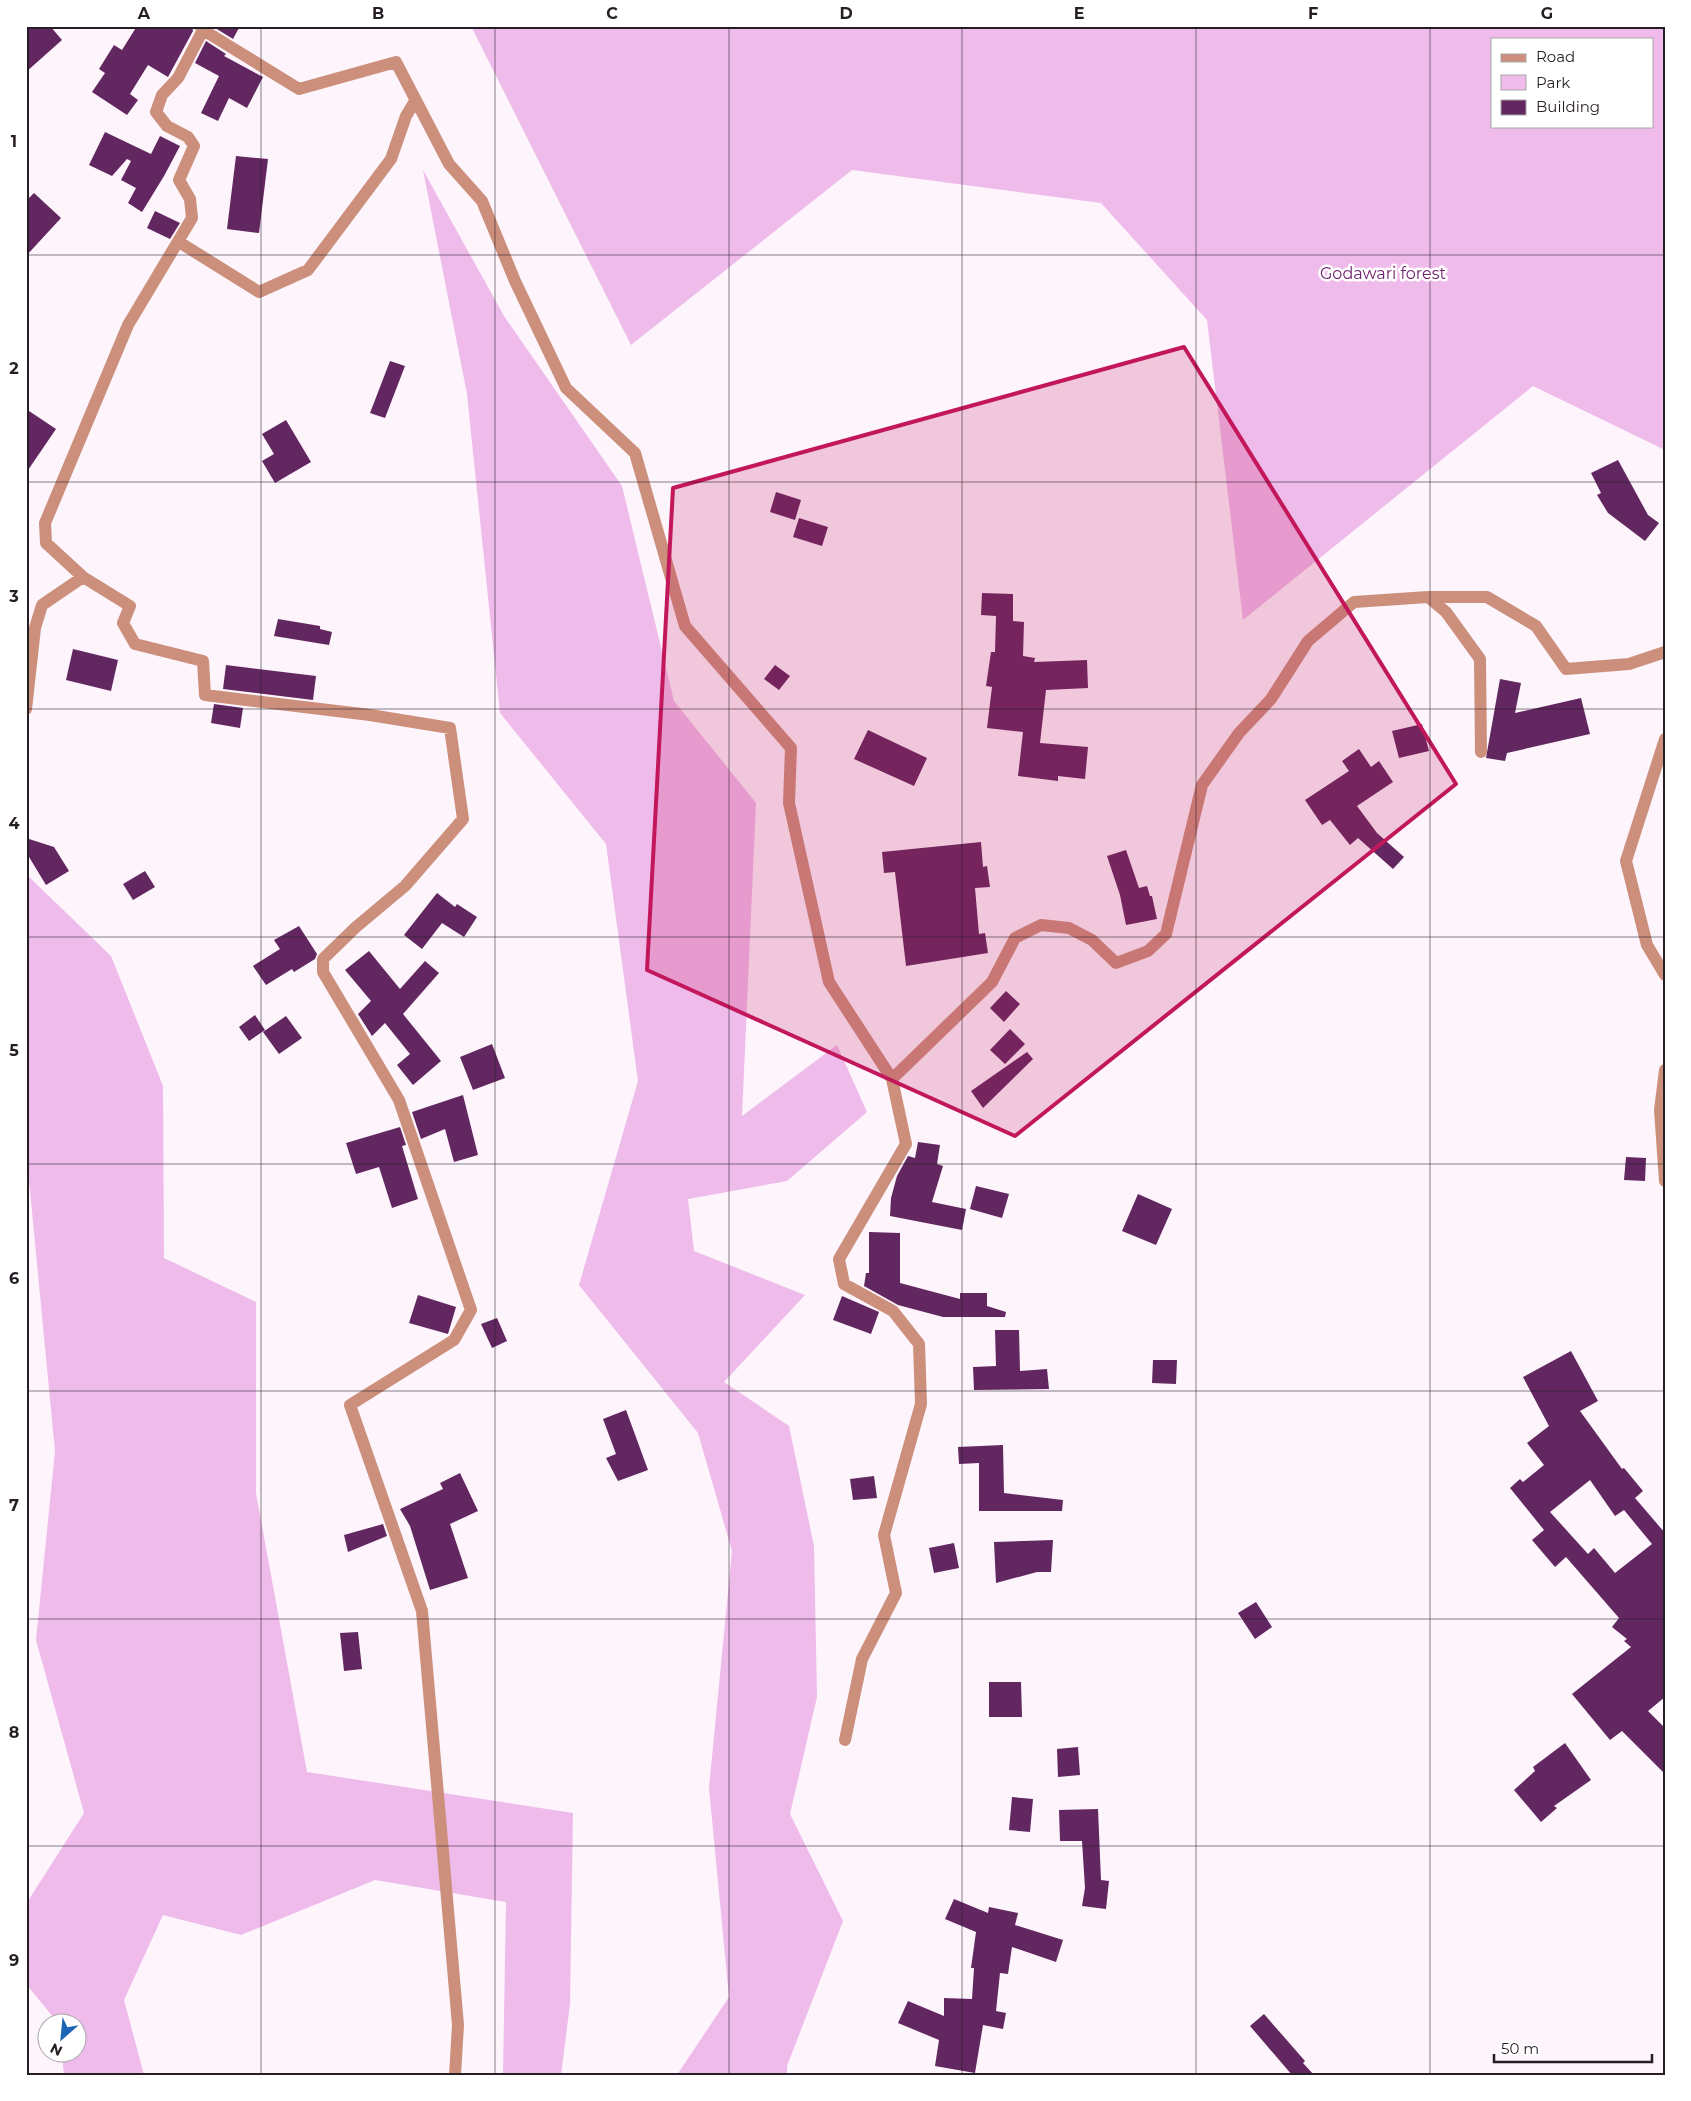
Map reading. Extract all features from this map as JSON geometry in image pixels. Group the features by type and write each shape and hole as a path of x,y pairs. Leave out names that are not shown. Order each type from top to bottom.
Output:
{"street":[{"path":"455,2075 458,2025 422,1611 350,1405 454,1340 471,1310 399,1100 323,972 323,959 405,886 463,819 450,728 370,715 205,695 204,661 135,644 123,623 130,606 83,577 46,543 45,523 128,325 180,242 192,218 190,199 179,180 194,146 188,137 167,126 156,112 162,95 178,78 202,28 299,89 396,62 449,164 482,201 515,280 566,388 636,453 685,626 791,748 789,803 829,982 892,1079 906,1144 839,1259 844,1284 893,1311 919,1344 921,1404 884,1535 896,1592 862,1659 845,1740"},
{"path":"180,242 259,292 308,270 391,159 406,116 415,100"},
{"path":"26,709 35,628 42,605 83,577"},
{"path":"892,1079 992,982 1015,938 1041,925 1069,928 1092,940 1116,963 1148,951 1166,934 1202,785 1239,733 1271,699 1308,641 1354,602 1428,597 1487,597 1536,626 1566,669 1629,664 1665,652"},
{"path":"1428,597 1446,612 1480,659 1481,752"},
{"path":"1665,739 1626,861 1647,945 1665,975"},
{"path":"1665,1070 1660,1110 1665,1181"}],"highlighted area":[{"path":"1184,347 1456,784 1015,1136 647,970 673,488"}],"green space":[{"name":"Godawari forest","path":"471,26 1665,26 1665,450 1533,386 1243,620 1207,320 1101,203 852,170 631,345"},
{"path":"423,170 504,316 622,486 674,701 756,803 742,1116 837,1045 867,1112 787,1181 688,1199 694,1251 805,1295 724,1382 789,1426 814,1546 817,1697 790,1814 843,1921 787,2066 787,2075 677,2075 729,1997 709,1788 732,1551 698,1433 579,1285 638,1081 606,844 500,713 467,394"},
{"path":"26,874 111,956 163,1086 164,1258 256,1302 256,1493 307,1772 573,1813 570,2004 561,2075 503,2075 506,1902 375,1880 241,1935 163,1915 124,2000 144,2075 64,2075 63,2064 88,2064 88,2014 51,2014 26,1984 26,1904 84,1813 36,1640 55,1451 26,1149"}],"building":[{"path":"26,26 50,26 62,40 26,72"},
{"path":"137,26 192,26 193,31 168,77 148,65 130,94 138,100 127,115 92,92 105,73 99,69 114,45 122,50"},
{"path":"212,26 240,26 233,39"},
{"path":"206,41 226,54 224,56 263,77 247,108 229,98 218,121 201,113 219,76 195,63"},
{"path":"105,132 151,154 160,136 180,146 142,212 128,203 136,188 121,180 131,161 127,159 112,176 89,165"},
{"path":"236,156 268,159 259,233 227,229"},
{"path":"34,193 61,218 26,256 26,201"},
{"path":"155,211 180,223 170,239 147,228"},
{"path":"390,361 405,366 385,418 370,413"},
{"path":"26,409 56,429 26,473"},
{"path":"286,420 311,462 275,483 262,461 274,454 262,434"},
{"path":"1618,460 1648,515 1659,523 1645,541 1608,513 1597,495 1601,493 1591,473"},
{"path":"776,492 801,500 795,520 770,512"},
{"path":"799,518 828,527 822,546 793,537"},
{"path":"982,593 1013,594 1013,621 1024,622 1023,656 1035,658 1034,662 1087,660 1088,688 1046,690 1040,743 1088,747 1085,779 1058,776 1058,781 1018,776 1023,732 987,728 992,687 986,686 991,652 995,652 996,616 981,615"},
{"path":"278,619 320,626 320,629 332,632 329,645 274,636"},
{"path":"73,649 118,660 111,691 66,680"},
{"path":"226,665 316,676 313,700 223,689"},
{"path":"775,665 790,676 779,690 764,679"},
{"path":"1500,679 1521,683 1515,713 1581,698 1590,734 1507,753 1505,761 1486,758"},
{"path":"214,704 243,708 240,728 211,723"},
{"path":"1422,724 1429,751 1399,758 1392,731"},
{"path":"868,730 927,758 914,786 854,759"},
{"path":"1359,749 1371,767 1379,761 1393,782 1357,806 1377,833 1404,857 1393,869 1358,838 1350,845 1330,820 1322,825 1305,800 1349,771 1342,761"},
{"path":"29,839 54,847 69,871 46,885 26,852"},
{"path":"981,842 983,867 987,866 990,887 975,888 979,934 985,933 988,953 906,966 895,872 884,873 882,852"},
{"path":"1126,850 1139,888 1147,886 1150,896 1152,896 1157,919 1126,925 1120,895 1107,856"},
{"path":"145,871 155,887 133,900 123,884"},
{"path":"437,893 455,907 457,904 477,917 464,937 442,923 422,949 404,935"},
{"path":"299,926 317,954 315,959 294,972 292,969 266,985 253,966 280,949 274,940"},
{"path":"369,951 400,989 425,961 439,973 403,1014 441,1061 413,1085 397,1065 410,1054 385,1023 372,1036 358,1014 371,1001 345,970"},
{"path":"1006,991 1020,1004 1004,1022 990,1008"},
{"path":"255,1015 265,1030 249,1041 239,1027"},
{"path":"286,1016 302,1038 279,1054 263,1032"},
{"path":"1010,1029 1025,1044 1005,1064 990,1050"},
{"path":"492,1044 505,1078 473,1090 460,1057"},
{"path":"1027,1052 1033,1059 983,1108 971,1091"},
{"path":"463,1095 478,1155 454,1162 445,1129 421,1139 412,1112"},
{"path":"400,1127 406,1145 402,1146 418,1199 392,1208 379,1167 356,1174 346,1143"},
{"path":"918,1142 940,1145 937,1164 943,1166 932,1202 966,1209 962,1230 890,1216 891,1198 897,1176 908,1156 915,1158"},
{"path":"1626,1157 1646,1158 1645,1181 1624,1180"},
{"path":"976,1186 1009,1194 1002,1218 970,1209"},
{"path":"1138,1194 1172,1209 1156,1245 1122,1231"},
{"path":"869,1232 900,1233 900,1283 960,1299 960,1293 987,1293 987,1306 1006,1312 1005,1317 943,1317 898,1305 864,1286 866,1273 869,1273"},
{"path":"418,1295 456,1307 448,1334 409,1323"},
{"path":"842,1296 879,1312 871,1334 833,1320"},
{"path":"497,1318 507,1341 492,1348 481,1324"},
{"path":"995,1330 1019,1330 1020,1371 1047,1369 1049,1389 974,1390 973,1367 996,1366"},
{"path":"1571,1351 1598,1401 1580,1411 1622,1469 1624,1468 1643,1491 1635,1498 1665,1533 1665,1697 1648,1711 1665,1728 1665,1774 1622,1731 1610,1740 1572,1694 1631,1647 1624,1641 1627,1639 1612,1627 1619,1618 1566,1557 1555,1567 1532,1540 1544,1530 1510,1488 1520,1479 1523,1482 1544,1465 1527,1443 1549,1426 1523,1377","holes":["1590,1480 1615,1516 1624,1510 1652,1544 1615,1573 1594,1548 1588,1554 1550,1512"]},
{"path":"1153,1360 1177,1360 1176,1384 1152,1383"},
{"path":"626,1410 648,1470 618,1481 606,1458 616,1454 603,1419"},
{"path":"1003,1445 1004,1493 1063,1500 1062,1511 979,1511 979,1463 959,1464 958,1447"},
{"path":"460,1473 478,1511 450,1524 468,1578 430,1590 410,1526 400,1509 443,1489 440,1483"},
{"path":"874,1476 877,1498 853,1500 850,1479"},
{"path":"383,1524 387,1536 348,1552 344,1535"},
{"path":"1053,1540 1051,1572 1037,1572 996,1583 994,1542"},
{"path":"954,1543 959,1568 934,1573 929,1548"},
{"path":"1256,1602 1272,1627 1255,1639 1238,1613"},
{"path":"358,1632 362,1669 344,1671 340,1633"},
{"path":"989,1682 1021,1682 1022,1717 989,1717"},
{"path":"1565,1743 1591,1780 1554,1806 1557,1808 1541,1822 1514,1790 1535,1771 1533,1767"},
{"path":"1078,1747 1080,1775 1058,1777 1057,1749"},
{"path":"1012,1797 1033,1799 1030,1832 1009,1830"},
{"path":"1098,1809 1101,1880 1109,1881 1106,1909 1082,1906 1085,1888 1082,1841 1060,1841 1059,1810"},
{"path":"954,1899 988,1913 989,1907 1018,1913 1015,1925 1063,1940 1056,1962 1012,1947 1008,1974 1000,1973 996,2011 1006,2013 1003,2029 983,2025 975,2073 935,2066 939,2040 898,2023 908,2001 944,2016 944,1998 972,1999 974,1968 971,1968 976,1932 945,1919"},
{"path":"1264,2014 1305,2061 1303,2063 1314,2075 1292,2075 1250,2026"}]}
